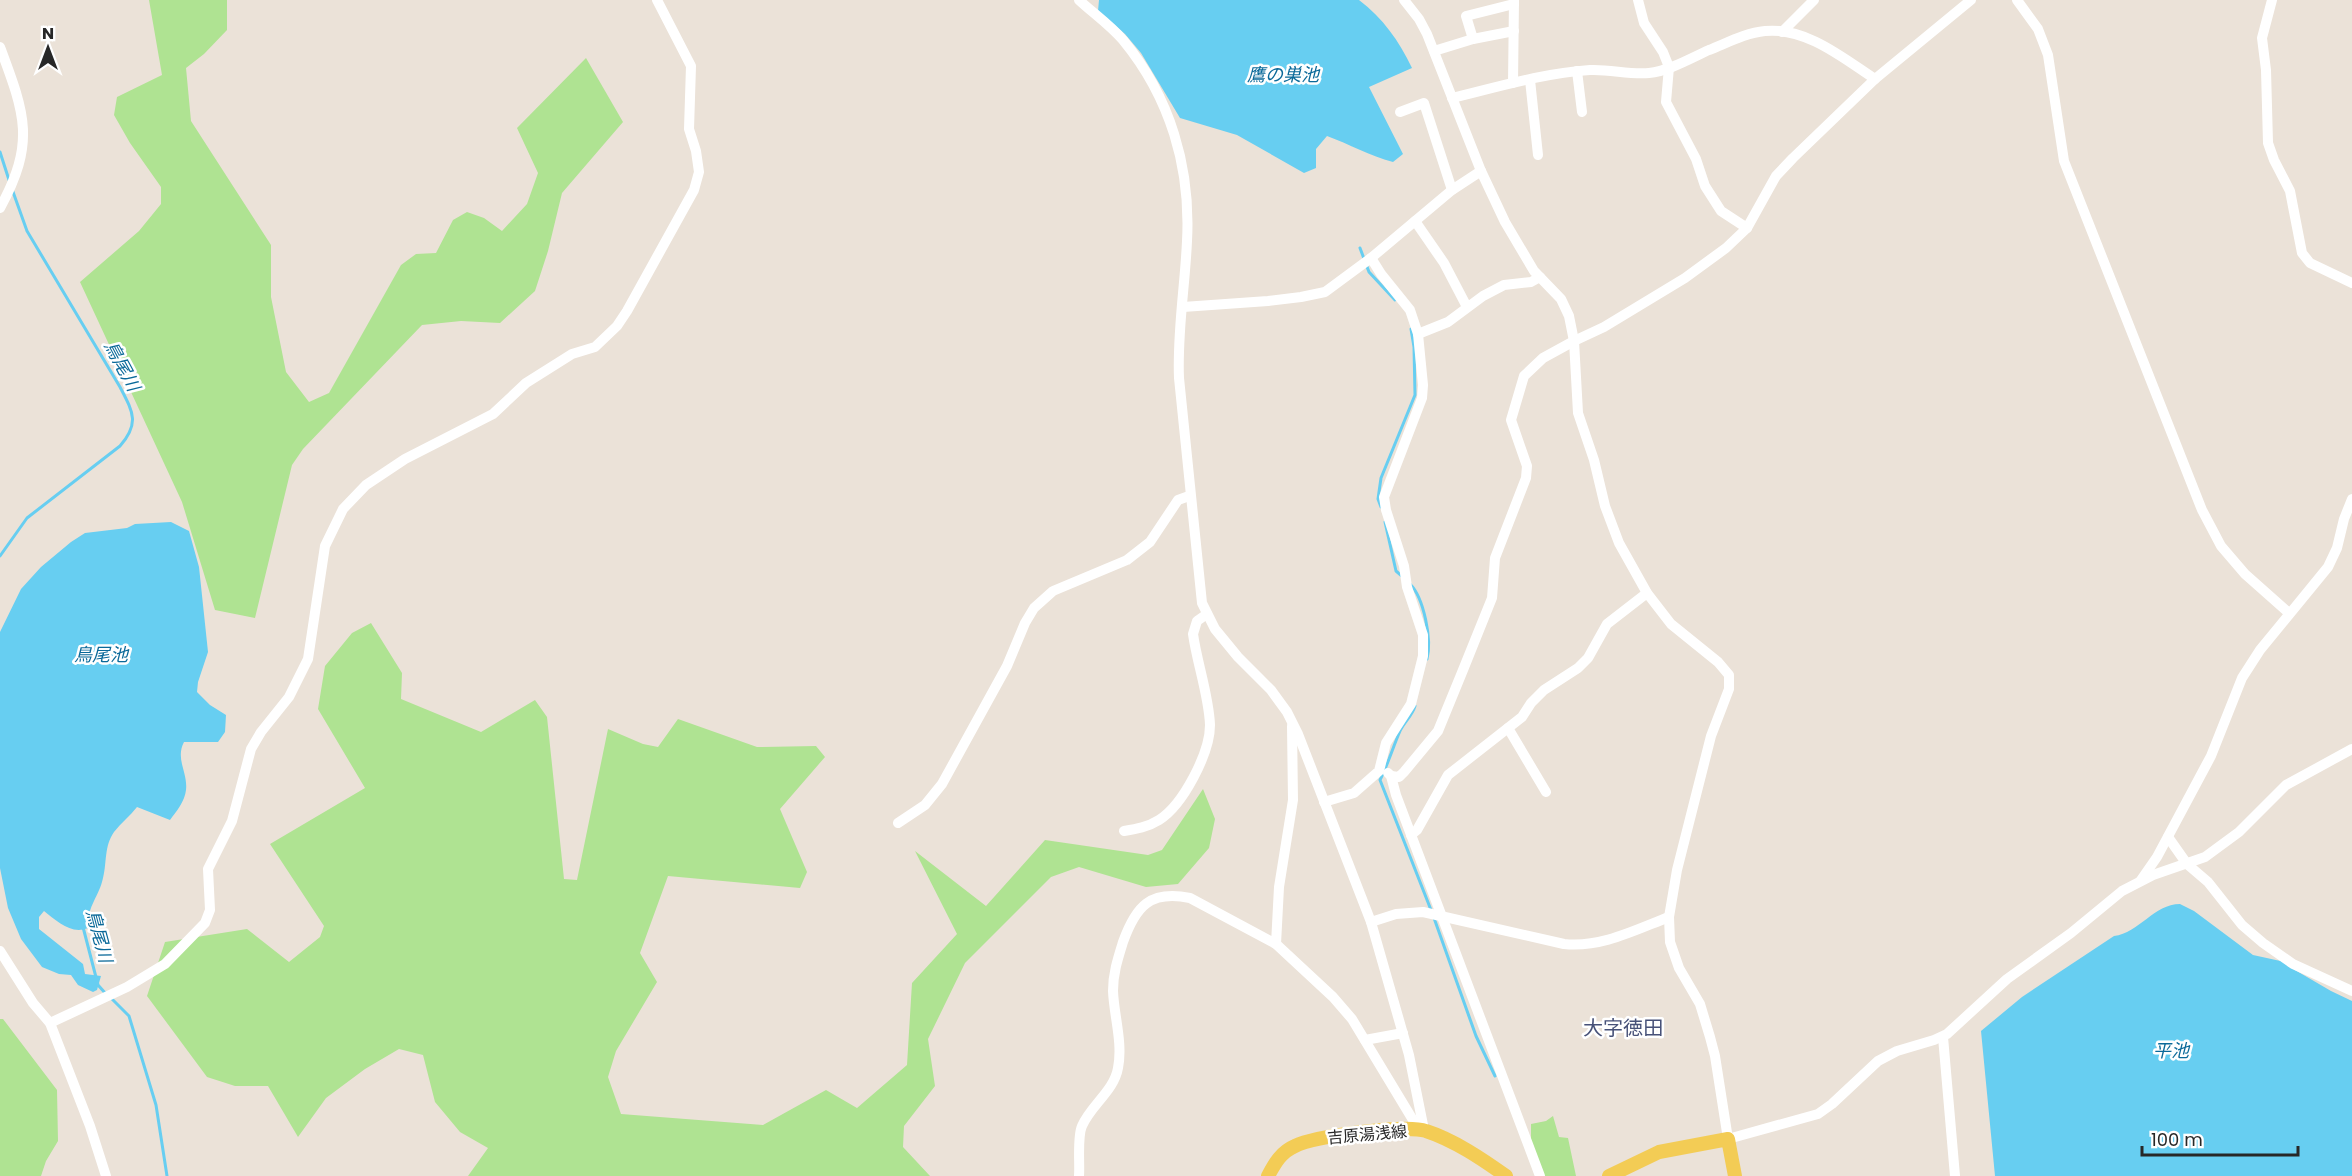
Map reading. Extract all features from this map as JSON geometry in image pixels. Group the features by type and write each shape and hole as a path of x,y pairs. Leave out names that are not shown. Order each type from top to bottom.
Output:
{"main road":[{"name":"吉原湯浅線","path":"1268,1176 1280,1155 1295,1145 1319,1139 1390,1130 1421,1130 1450,1142 1506,1176"},
{"path":"1609,1176 1659,1152 1728,1138 1735,1176"}],"street":[{"path":"50,1023 127,987 165,964 205,923 210,909 208,869 232,821 251,749 289,697 308,659 324,546 343,509 366,485 405,459 493,414 525,383 572,354 595,347 617,326 627,311 694,190 699,172 689,129 691,66 657,0"},
{"path":"1078,0 1122,39 1150,79 1166,108 1179,145 1186,189 1187,238 1183,307 1178,344 1189,496 1202,603 1215,629 1238,657 1271,690 1292,721 1371,922 1403,1033 1421,1130"},
{"path":"1404,0 1419,19 1434,51 1481,171 1505,222 1534,271 1561,299 1569,315 1574,341 1578,413 1616,534 1647,593 1671,624 1726,671 1730,684 1708,747 1677,870 1669,917 1670,942 1679,968 1700,1004 1715,1056 1728,1138 1818,1114 1878,1061 1897,1051 1943,1036 2007,979 2071,933 2111,899 2141,880 2205,857 2224,844 2286,785 2352,749"},
{"path":"1638,0 1644,23 1663,51 1669,67 1666,102 1696,159 1705,186 1720,211 1747,228"},
{"path":"1782,32 1814,0"},
{"path":"1378,771 1385,771 1391,776 1399,777 1438,731 1492,598 1495,558 1526,478 1527,466 1511,420 1524,376 1543,358 1604,327 1685,278 1726,248 1747,228 1776,176 1875,79 1971,0"},
{"path":"2017,0 2038,29 2048,55 2064,161 2202,510 2221,546 2245,574 2289,614"},
{"path":"2272,0 2262,38 2266,70 2268,143 2290,191 2302,254 2310,263 2352,283"},
{"path":"1473,39 1466,16 1514,2 1513,83"},
{"path":"1434,51 1473,39 1515,31"},
{"path":"1452,98 1577,71 1650,73 1741,37 1764,31 1801,36 1827,47 1875,79"},
{"path":"0,47 20,103 24,128 22,155 16,178 0,208"},
{"path":"1577,71 1582,112"},
{"path":"1530,80 1538,155"},
{"path":"1400,112 1424,103 1452,190"},
{"path":"1183,307 1279,300 1325,292 1371,258 1452,190 1481,171"},
{"path":"1415,221 1444,263 1467,307"},
{"path":"1324,802 1354,793 1378,771 1386,743 1411,704 1422,656 1423,635 1407,587 1404,566 1384,497 1422,398 1418,334 1410,310 1371,258"},
{"path":"1418,334 1448,322 1467,307 1504,285 1531,282 1540,277"},
{"path":"898,824 925,805 942,784 1007,666 1024,623 1034,608 1053,591 1127,560 1150,542 1178,500 1189,496"},
{"path":"2141,880 2168,837 2211,756 2242,678 2260,650 2328,567 2337,548 2352,499"},
{"path":"1411,835 1417,830 1448,775 1522,717 1531,702 1544,690 1584,663 1608,624 1647,593"},
{"path":"1124,831 1143,827 1164,816 1184,791 1206,751 1210,721 1193,634 1197,621 1207,614"},
{"path":"1276,944 1279,895 1293,800 1292,721"},
{"path":"1508,729 1546,792"},
{"path":"1391,776 1396,795 1540,1176"},
{"path":"2168,837 2187,864 2208,882 2242,925 2269,948 2293,964 2352,992"},
{"path":"1079,1176 1081,1128 1113,1081 1118,1068 1119,1038 1114,1008 1114,972 1130,922 1141,906 1162,896 1175,895 1190,898 1276,944 1338,1002 1421,1130"},
{"path":"1371,922 1406,912 1423,912 1579,946 1603,942 1669,917"},
{"path":"0,951 33,1003 50,1023 90,1126 106,1176"},
{"path":"1365,1041 1403,1033"},
{"path":"1943,1036 1955,1176"}],"green space":[{"path":"149,0 227,0 227,30 204,54 186,68 191,121 271,245 271,297 286,372 309,402 329,393 401,265 416,254 436,253 453,220 467,212 484,218 502,231 527,204 538,173 517,128 586,58 623,122 562,193 548,251 535,291 500,323 461,321 422,325 303,449 292,465 255,618 215,610 182,502 80,282 139,231 161,204 161,187 130,143 114,115 117,97 162,75"},
{"path":"371,623 402,673 401,699 481,732 535,700 547,717 564,879 577,880 608,729 643,744 658,747 678,719 757,747 816,746 825,757 780,809 807,872 800,888 668,876 640,953 657,982 616,1051 608,1077 621,1114 763,1125 826,1090 857,1108 907,1065 912,983 957,934 915,851 986,906 1045,840 1148,855 1162,850 1203,789 1215,819 1209,848 1178,884 1146,887 1079,867 1051,877 965,963 928,1039 935,1086 904,1126 903,1147 930,1176 468,1176 488,1148 460,1132 435,1102 423,1055 399,1049 365,1069 326,1098 298,1137 268,1086 235,1086 207,1077 147,996 165,942 247,929 289,962 320,937 324,926 270,844 365,788 318,709 325,666 352,633"},
{"path":"0,1019 3,1019 57,1090 58,1141 46,1161 41,1176 0,1176"},
{"path":"1553,1116 1559,1137 1568,1138 1576,1176 1544,1176 1531,1144 1531,1124 1546,1121"}],"water":[{"name":"鷹の巣池","path":"1099,0 1359,0 1376,14 1390,31 1412,68 1369,87 1403,154 1393,162 1327,136 1316,149 1316,168 1304,173 1237,135 1180,118 1141,53 1125,34 1098,11"},
{"name":"鳥尾池","path":"171,522 189,531 199,567 208,652 197,692 210,705 226,715 225,732 218,742 184,742 181,760 186,783 185,794 170,820 137,807 114,832 107,849 101,885 89,914 88,928 76,930 70,928 59,923 44,911 39,917 39,929 83,964 85,974 101,976 97,990 93,992 78,985 71,975 59,974 42,967 21,939 8,908 0,868 0,632 21,589 41,567 71,542 85,533 127,528 135,524"},
{"name":"平池","path":"2180,904 2194,911 2253,955 2285,962 2331,991 2352,1001 2352,1176 1995,1176 1981,1031 2022,997 2114,936 2131,930 2162,909"}],"waterway":[{"name":"鳥尾川","path":"0,152 9,180"},
{"name":"鳥尾川","path":"0,556 27,518 120,446 132,424 131,411 125,396 27,231 12,189"},
{"path":"1360,248 1369,272 1395,300"},
{"path":"1381,507 1378,499 1381,478 1415,395 1414,347 1411,329"},
{"path":"1385,522 1396,571 1403,577"},
{"path":"1410,584 1415,590 1426,620 1427,659"},
{"path":"1415,706 1400,731 1380,780 1431,910"},
{"path":"1434,918 1476,1036 1495,1076"},
{"name":"鳥尾川","path":"83,927 98,985 106,994"},
{"name":"鳥尾川","path":"111,998 129,1016 156,1105 167,1176"}],"district":[{"name":"大字徳田","path":"1623,1028"}]}
